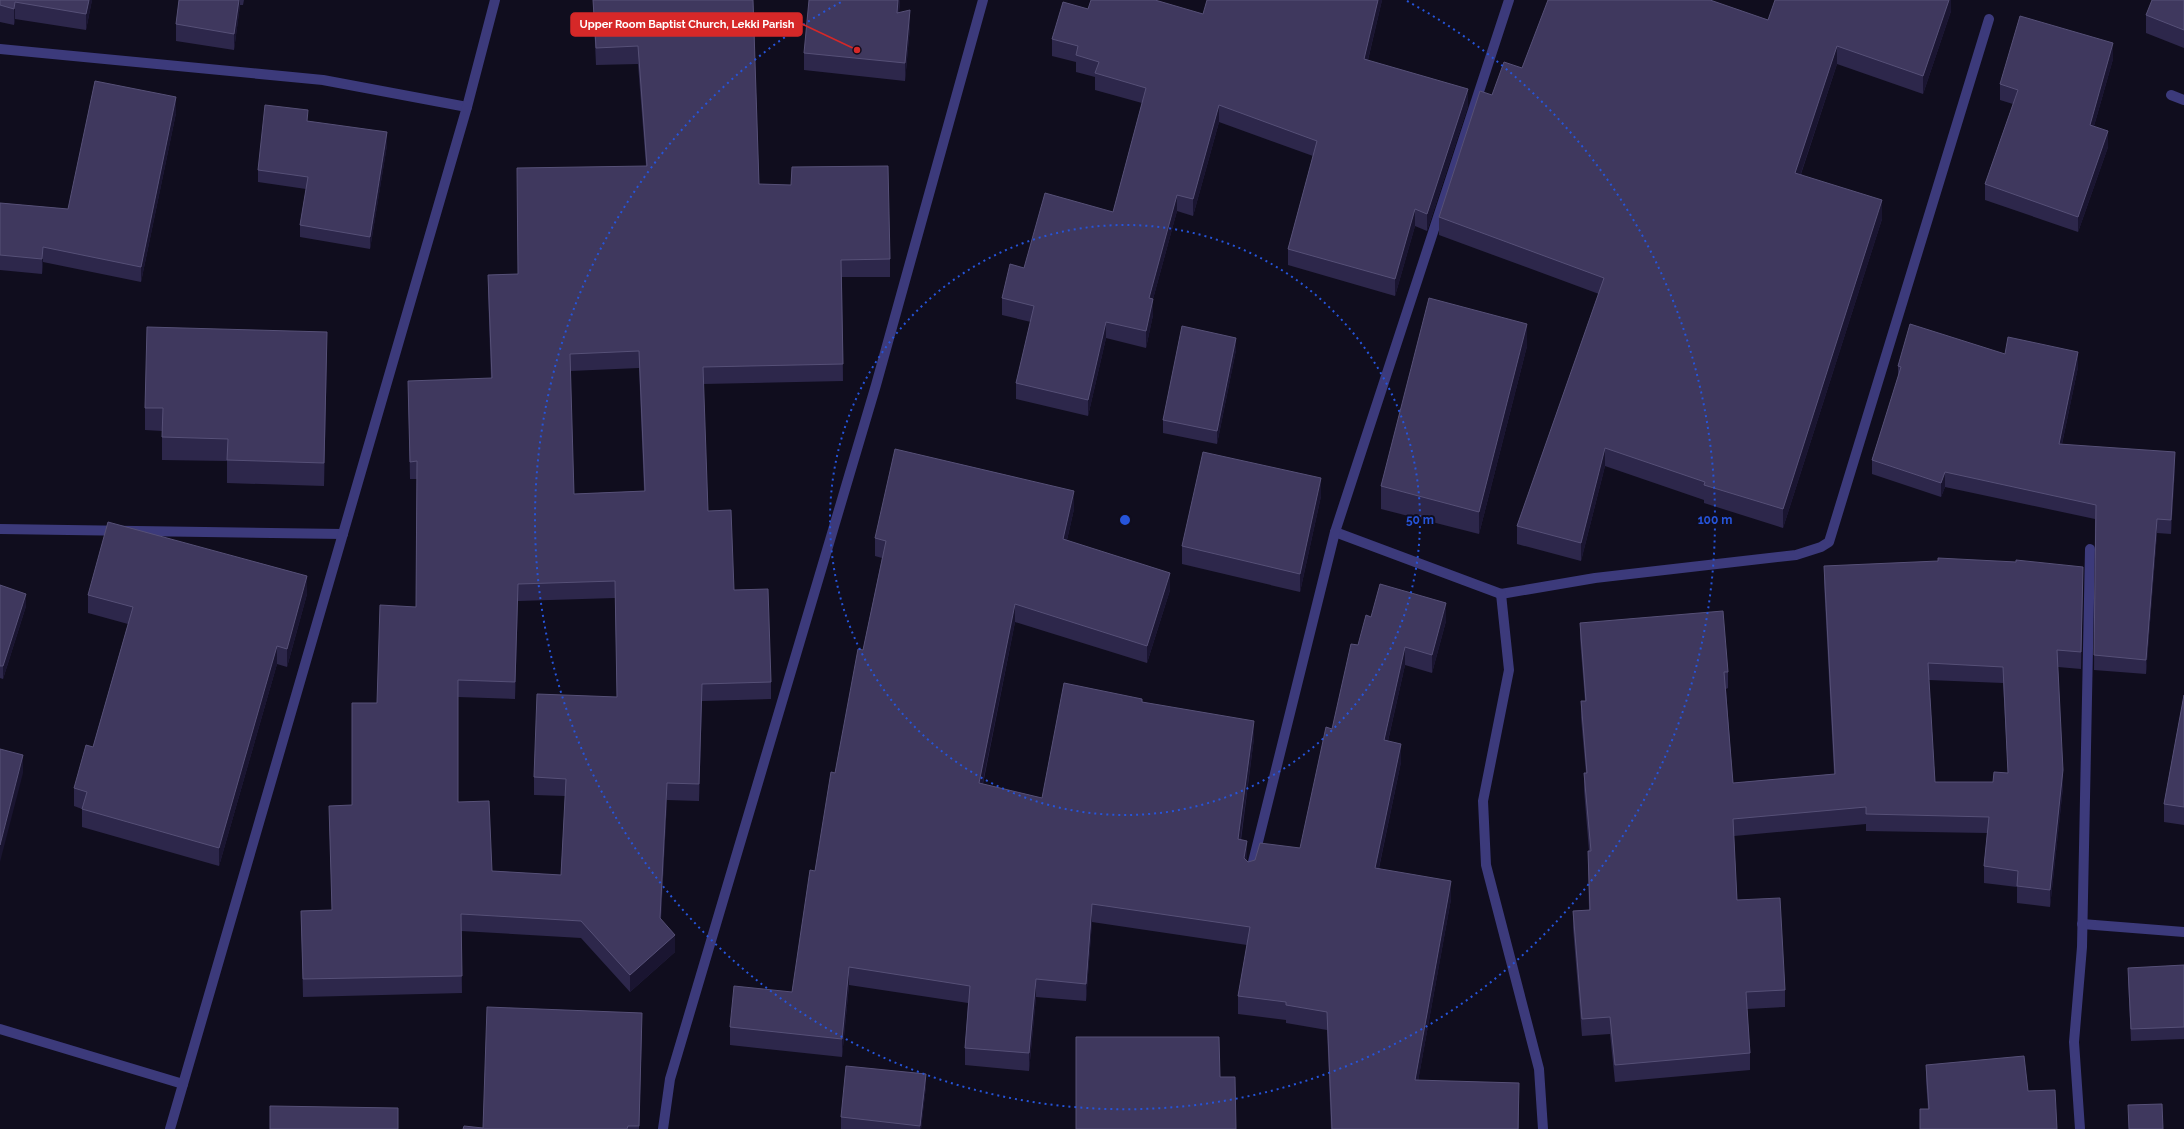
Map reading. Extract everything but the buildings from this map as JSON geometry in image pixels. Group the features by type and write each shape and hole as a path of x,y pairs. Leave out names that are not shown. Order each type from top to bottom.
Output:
{"street":[{"path":"170,1129 467,107 495,0"},
{"path":"663,1129 670,1079 874,393 983,0"},
{"path":"1250,874 1335,532 1509,0"},
{"path":"1335,532 1501,594 1595,578 1796,555 1821,547 1829,542 1989,19"},
{"path":"0,50 323,80 467,107"},
{"path":"2171,95 2184,100"},
{"path":"0,529 343,534"},
{"path":"2080,1129 2074,1042 2082,947 2090,549"},
{"path":"1501,594 1509,670 1483,801 1486,865 1539,1069 1543,1129"},
{"path":"2082,924 2184,932"},
{"path":"0,1029 183,1084"}],"place":[{"name":"Upper Room Baptist Church, Lekki Parish","path":"857,50"}]}
